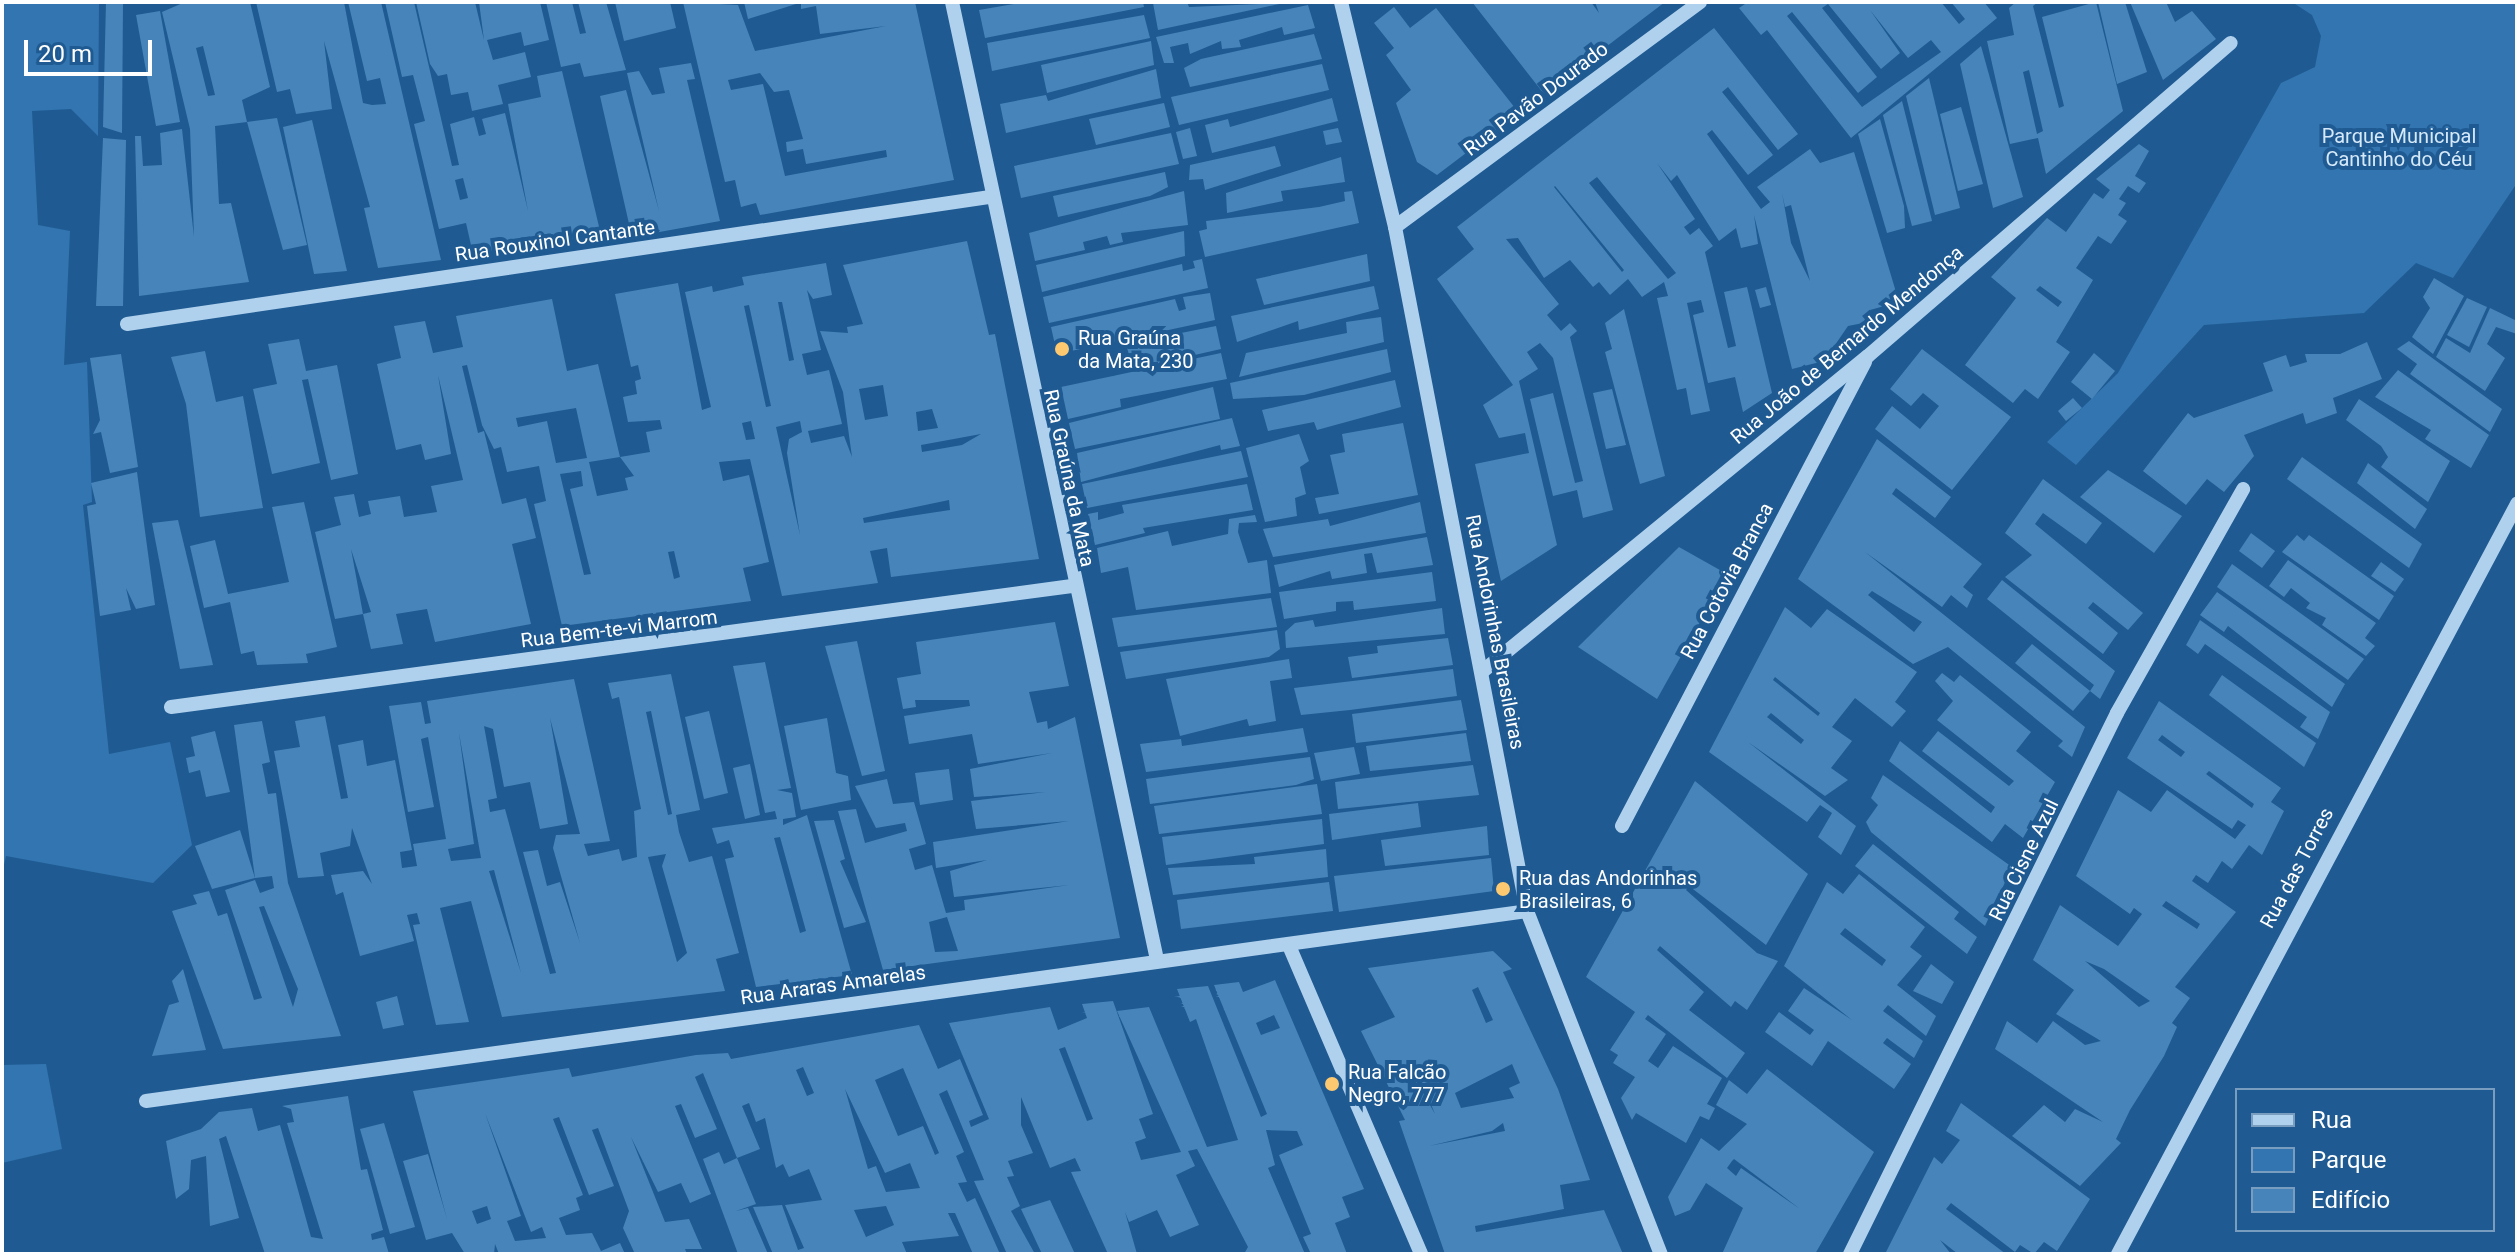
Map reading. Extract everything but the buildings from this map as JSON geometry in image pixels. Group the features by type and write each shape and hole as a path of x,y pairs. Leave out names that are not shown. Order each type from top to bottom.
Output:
{"street":[{"name":"Rua Graúna da Mata","path":"952,2 989,197 1072,586 1157,960"},
{"name":"Rua Andorinhas Brasileiras","path":"1341,2 1395,227 1527,911 1661,1254"},
{"name":"Rua Pavão Dourado","path":"1395,227 1700,2"},
{"name":"Rua João de Bernardo Mendonça","path":"1483,671 1868,356 2231,43"},
{"name":"Rua Rouxinol Cantante","path":"127,324 989,197"},
{"name":"Rua Cotovia Branca","path":"1622,826 1868,356"},
{"name":"Rua Cisne Azul","path":"1850,1254 2117,713 2243,489"},
{"name":"Rua das Torres","path":"2118,1254 2517,504"},
{"name":"Rua Bem-te-vi Marrom","path":"171,707 1072,586"},
{"name":"Rua Araras Amarelas","path":"146,1101 1157,960 1290,948 1527,911"},
{"path":"1290,948 1421,1254"}],"green space":[{"path":"2,2 99,2 98,136 71,109 32,111 38,225 70,231 64,365 87,362 92,502 83,505 109,754 170,742 192,845 153,883 6,856 2,874"},
{"name":"Parque Municipal Cantinho do Céu","path":"2292,2 2517,2 2517,183 2453,278 2416,263 2364,313 2204,325 2076,465 2047,442 2118,373 2281,83 2315,67 2321,36 2312,15"},
{"path":"46,1064 62,1149 2,1163 2,1065"}],"place":[{"name":"Rua Graúna da Mata, 230","path":"1062,349"},
{"name":"Rua das Andorinhas Brasileiras, 6","path":"1503,889"},
{"name":"Rua Falcão Negro, 777","path":"1332,1084"}]}
